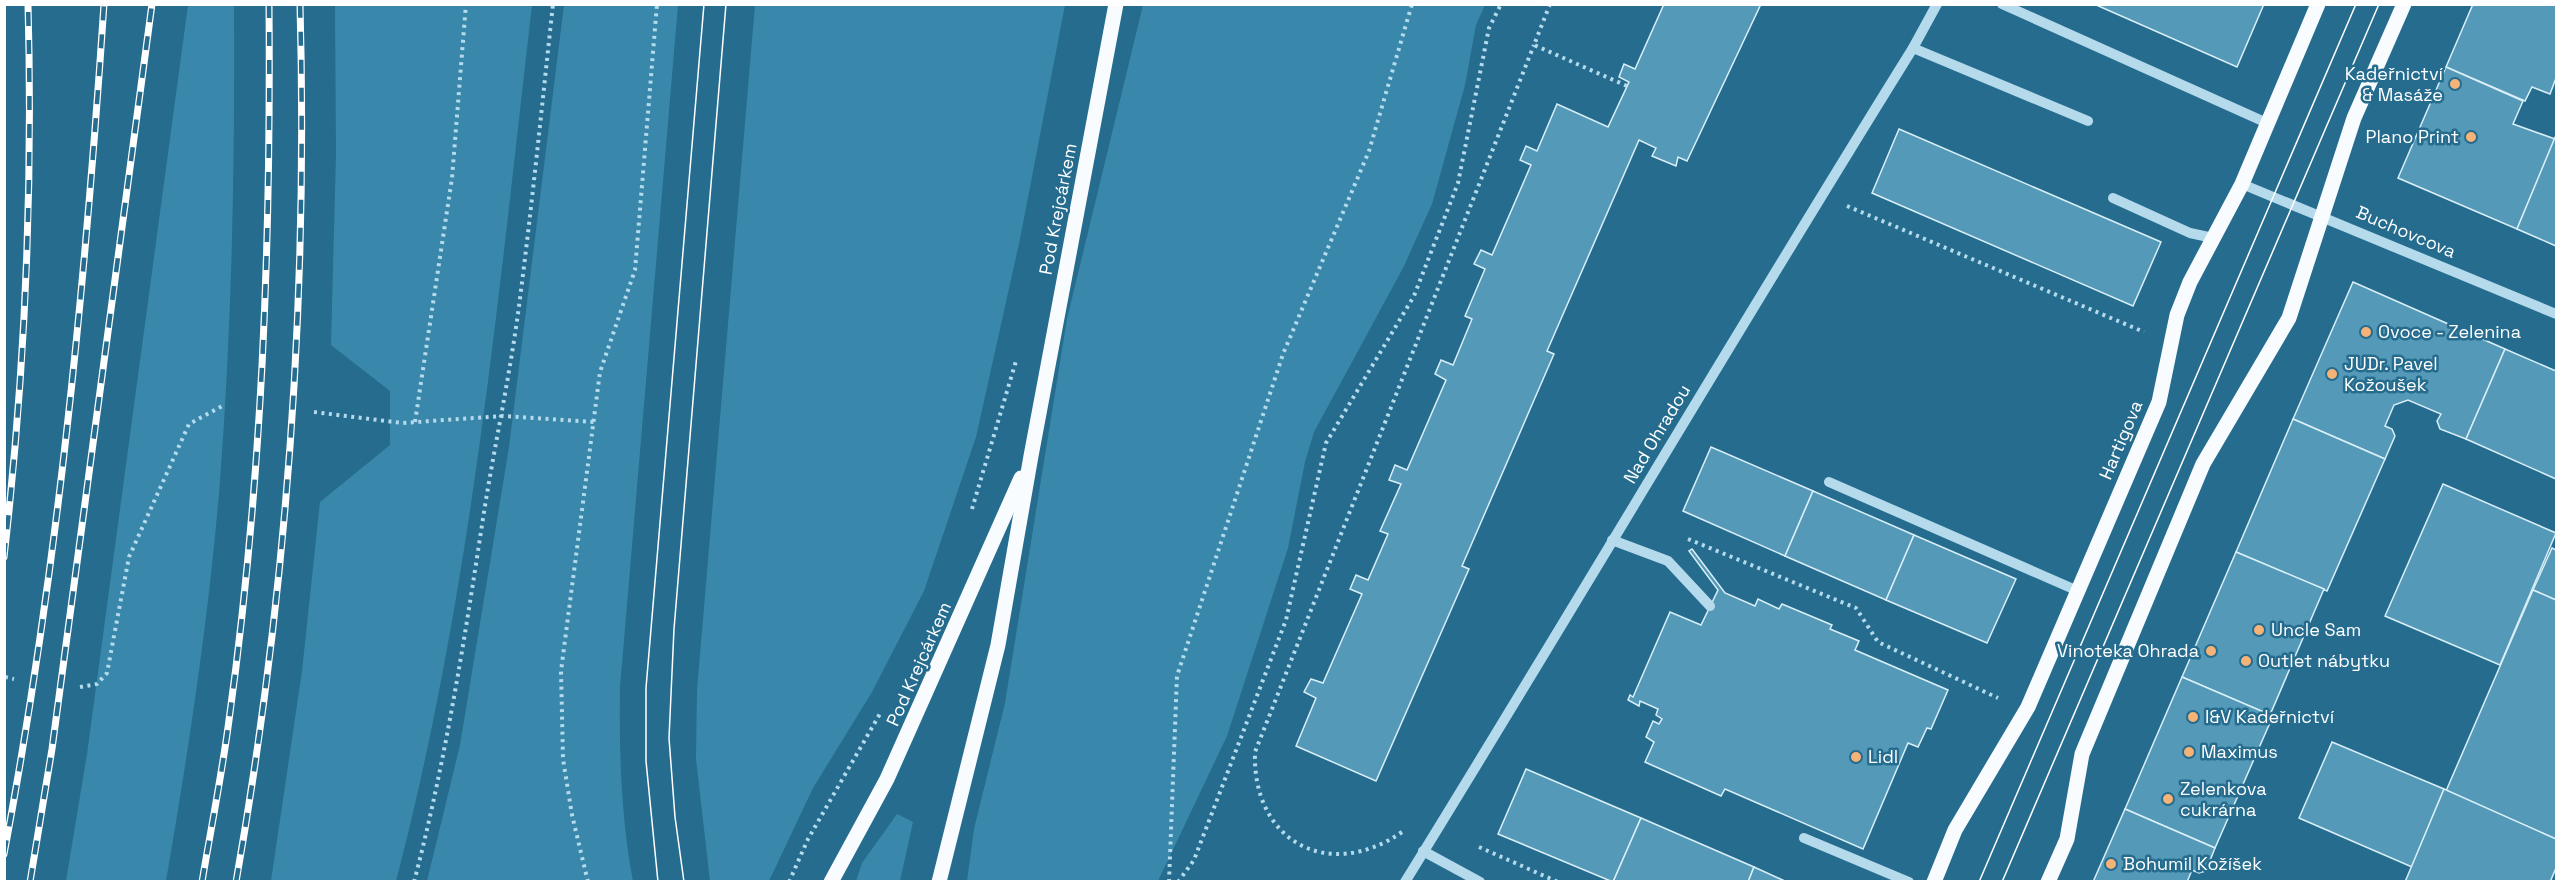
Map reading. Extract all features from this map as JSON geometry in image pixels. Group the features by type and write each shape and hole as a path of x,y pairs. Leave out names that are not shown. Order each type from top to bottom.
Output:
{"main road":[{"name":"Pod Krejcárkem","path":"939,882 998,645 1116,4"},
{"name":"Hartigova","path":"1934,882 1955,830 2028,707 2159,402 2177,315 2213,238 2242,184 2318,4"},
{"path":"2048,882 2067,839 2082,754 2203,464 2289,318 2354,118 2404,4"},
{"name":"Pod Krejcárkem","path":"831,882 887,779 1031,456"}],"street":[{"name":"Nad Ohradou","path":"1405,882 1546,655 1612,540 1913,48 1937,4"},
{"path":"2002,4 2267,123"},
{"path":"1913,48 2088,121"},
{"name":"Buchovcova","path":"2242,184 2322,215 2556,314"},
{"path":"2113,198 2190,233 2213,238"},
{"path":"1829,482 2078,591"},
{"path":"1612,540 1668,561 1710,606"},
{"path":"1804,838 1908,882"},
{"path":"1424,851 1480,882"}],"path":[{"path":"415,422 452,178 466,4"},
{"path":"414,882 425,841 462,655 485,505 503,416 519,306 553,4"},
{"path":"588,882 572,816 563,759 561,671 600,372 635,270 657,4"},
{"path":"1169,882 1177,676 1283,354 1369,151 1412,4"},
{"path":"1178,882 1194,860 1286,620 1326,443 1397,328 1437,241 1458,183 1490,28 1501,4"},
{"path":"1550,4 1255,752 1254,776 1265,807 1273,821 1290,838 1312,850 1336,855 1360,853 1383,845 1404,831 1418,811 1472,844 1558,882"},
{"path":"1534,45 1627,86"},
{"path":"1822,195 2172,343"},
{"path":"970,512 1016,358"},
{"path":"80,687 97,684 107,673 129,556 189,424 224,405"},
{"path":"314,412 402,423 503,416 594,422"},
{"path":"1679,535 1856,608 1878,642 1991,696 2028,707"},
{"path":"5,677 15,679"},
{"path":"789,882 808,839 886,703"}],"shaded area":[{"path":"188,5 234,5 233,184 227,362 220,481 198,682 166,881 66,881 87,754"},
{"path":"335,5 532,5 494,336 463,555 422,773 396,881 271,881 302,671 320,502 390,445 390,391 331,345 336,154"},
{"path":"564,5 678,5 620,687 622,785 633,881 427,881 460,745 509,447"},
{"path":"755,5 1065,5 1020,239 976,437 924,591 872,692 813,788 769,881 710,881 696,759 697,690"},
{"path":"1143,5 1485,5 1476,25 1465,85 1432,204 1403,268 1314,432 1305,462 1288,548 1227,736 1158,881 967,881 974,829 1005,703 1067,319"},
{"path":"897,814 913,822 900,881 856,881 862,863"}],"building":[{"path":"1664,4 1761,4 1687,161 1678,157 1676,166 1652,156 1656,148 1639,140 1547,351 1554,354 1462,566 1469,569 1376,781 1296,746 1316,698 1304,692 1311,679 1323,683 1362,594 1350,589 1356,575 1368,580 1388,534 1380,531 1401,484 1389,480 1395,465 1407,470 1446,380 1435,374 1441,360 1453,365 1472,319 1465,316 1485,269 1474,264 1481,250 1492,255 1531,165 1520,160 1526,146 1537,151 1557,104 1608,127 1629,82 1619,77 1624,64 1635,69"},
{"path":"2094,4 2264,4 2237,67"},
{"path":"2473,4 2556,4 2556,78 2550,94 2532,87 2525,101 2446,67"},
{"path":"2446,67 2523,101 2513,124 2555,139 2517,229 2398,178"},
{"path":"1899,129 2161,242 2133,306 1872,193"},
{"path":"2556,135 2556,246 2517,229"},
{"path":"2353,282 2505,349 2466,439 2440,429 2437,421 2441,414 2408,400 2394,405 2385,426 2392,429 2395,436 2385,459 2293,419"},
{"path":"2505,349 2556,371 2556,479 2466,439"},
{"path":"2293,419 2385,459 2327,591 2236,552"},
{"path":"1711,447 1813,491 1785,556 1683,511"},
{"path":"2443,484 2556,533 2500,665 2385,616"},
{"path":"1813,491 1914,535 1886,600 1785,556"},
{"path":"1914,535 2016,579 1987,643 1886,600"},
{"path":"2552,548 2556,550 2556,600 2533,590"},
{"path":"1692,549 1725,593 1755,606 1758,599 1779,609 1782,604 1832,625 1830,629 1859,641 1855,650 1948,690 1931,729 1927,728 1918,747 1908,743 1863,849 1725,789 1721,796 1645,762 1654,742 1646,737 1653,721 1659,724 1662,719 1656,715 1658,709 1640,701 1639,706 1628,700 1630,695 1633,697 1670,612 1701,625 1718,590 1689,551"},
{"path":"2236,552 2324,589 2270,715 2182,677"},
{"path":"2533,590 2556,600 2556,839 2446,791"},
{"path":"2182,677 2273,716 2215,848 2125,809"},
{"path":"2332,742 2444,789 2412,867 2299,818"},
{"path":"1526,769 1641,818 1613,882 1498,834"},
{"path":"2444,789 2556,839 2556,868 2550,882 2405,882"},
{"path":"2125,809 2215,848 2206,871 2199,873 2192,870 2187,882 2093,882"},
{"path":"1641,818 1754,867 1748,882 1613,882"},
{"path":"1754,867 1787,882 1748,882"}],"tram line":[{"path":"658,882 646,761 646,688 704,4"},
{"path":"684,882 675,817 669,738 674,629 726,4"},
{"path":"1979,882 2356,4"},
{"path":"2002,882 2379,4"}],"railway":[{"path":"4,557 17,419 26,281 29,143 28,4"},
{"path":"4,854 39,643 67,430 88,218 104,4"},
{"path":"30,882 52,749 152,4"},
{"path":"202,882 229,720 257,453 266,274 269,4"},
{"path":"236,882 269,664 290,444 301,224 300,4"}],"place":[{"name":"Kadeřnictví & Masáže","path":"2455,84"},
{"name":"Plano Print","path":"2471,137"},
{"name":"Ovoce - Zelenina","path":"2366,332"},
{"name":"JUDr. Pavel Kožoušek","path":"2332,374"},
{"name":"Uncle Sam","path":"2259,630"},
{"name":"Vinoteka Ohrada","path":"2211,651"},
{"name":"Outlet nábytku","path":"2246,661"},
{"name":"I&V Kadeřnictví","path":"2193,717"},
{"name":"Maximus","path":"2189,752"},
{"name":"Lidl","path":"1856,757"},
{"name":"Zelenkova cukrárna","path":"2168,799"},
{"name":"Bohumil Kožíšek","path":"2111,864"}]}
